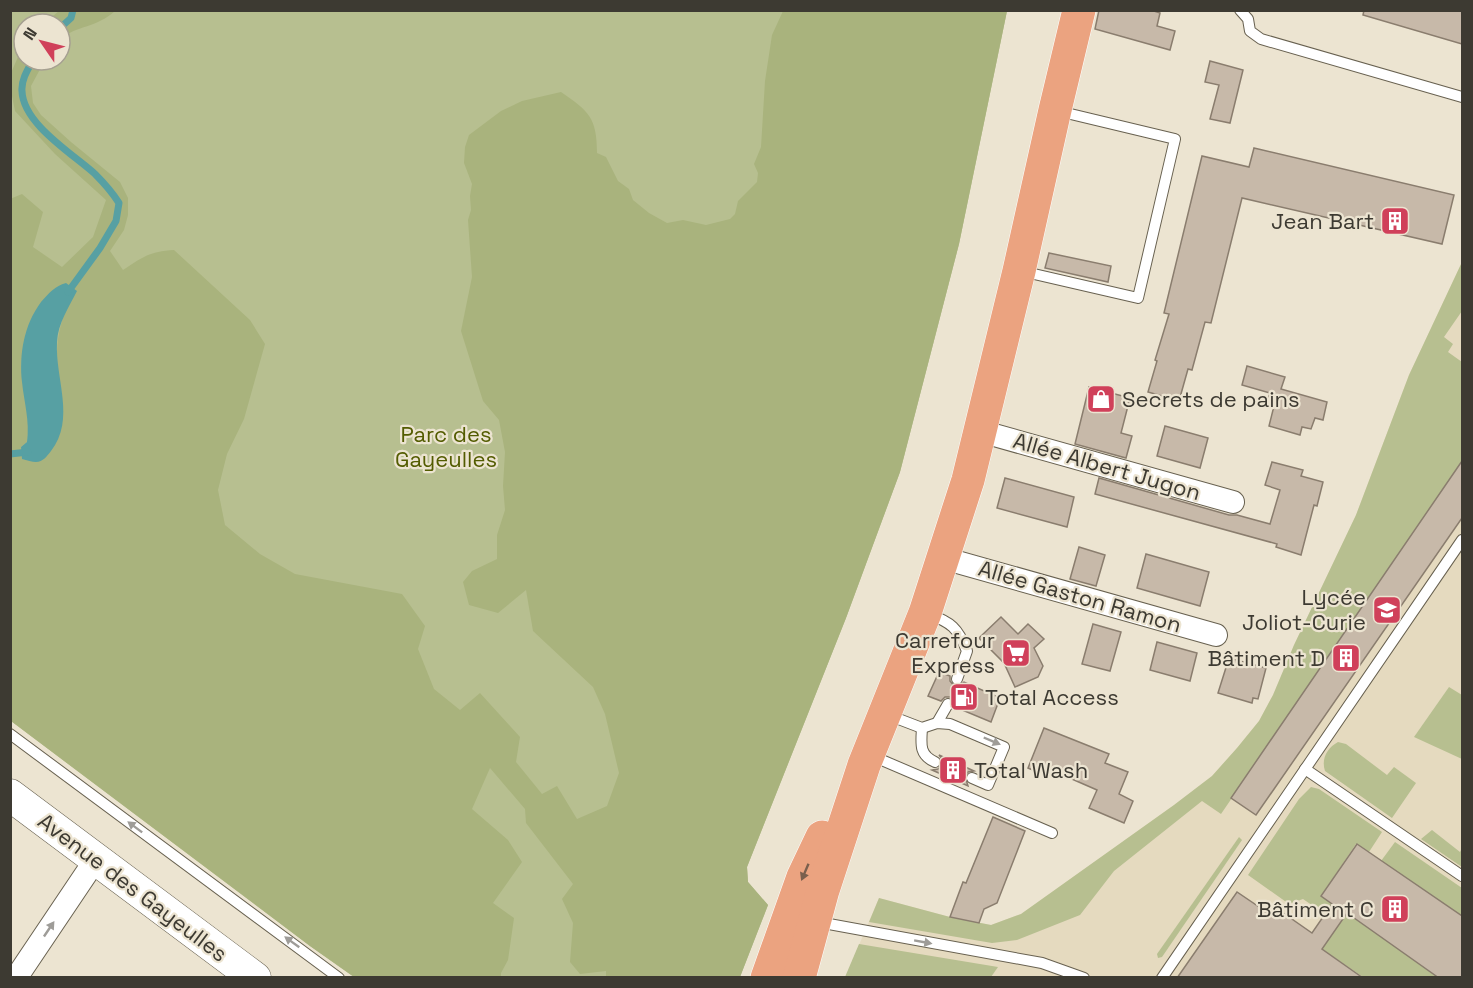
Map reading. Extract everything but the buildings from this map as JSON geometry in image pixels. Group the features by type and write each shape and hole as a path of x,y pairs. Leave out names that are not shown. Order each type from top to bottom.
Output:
{"main road":[{"path":"799,978 814,922 866,760 925,613 968,480 1079,10"},
{"path":"767,978 803,877 825,828 866,760"}],"street":[{"name":"Allée Albert Jugon","path":"980,431 1233,502"},
{"name":"Allée Gaston Ramon","path":"943,558 1216,634"},
{"name":"Avenue des Gayeulles","path":"10,795 255,978"},
{"path":"16,978 96,859"}],"lane":[{"path":"1240,10 1248,18 1250,31 1261,39 1462,97"},
{"path":"1019,271 1138,298 1175,139 1054,110"},
{"path":"1162,978 1462,540"},
{"path":"925,613 946,621 960,633 967,651 957,679"},
{"path":"937,723 948,704"},
{"path":"885,714 922,728 937,723 950,724 1004,747 988,785 972,778"},
{"path":"922,728 921,747 927,759 935,762"},
{"path":"10,734 339,978"},
{"path":"866,760 1052,833"},
{"path":"1305,769 1462,876"},
{"path":"814,922 1042,963 1084,978"}],"shaded area":[{"name":"Lycée Joliot-Curie","path":"1462,262 1462,977 845,978 879,898 950,917 991,925 1021,914 1212,776 1237,748 1259,721 1273,695 1294,645 1356,515 1409,375"}],"green space":[{"path":"59,10 115,11 101,21 72,32 72,12 58,12"},
{"name":"Parc des Gayeulles","path":"10,11 1007,11 959,244 900,472 846,618 747,867 748,882 768,905 740,977 354,977 11,721"},
{"name":"Parc des Gayeulles","path":"783,11 1007,11 959,244 900,472 846,618 747,867 748,882 768,905 740,977 606,977 606,971 580,974 570,962 573,923 562,899 573,884 526,823 525,809 490,768 472,809 508,840 522,862 493,903 514,918 508,960 501,977 354,977 11,721 10,199 22,194 43,212 33,247 62,267 93,237 106,200 55,154 15,111 11,91 12,71 39,72 31,86 33,103 41,115 120,182 128,198 128,215 124,230 110,251 123,270 146,256 174,250 250,320 265,344 244,419 227,454 218,490 225,525 260,554 295,574 402,594 425,626 418,649 434,689 460,710 480,693 520,737 516,762 542,794 557,786 577,819 607,806 619,773 605,714 593,687 533,631 526,590 498,613 469,605 463,582 472,571 497,559 497,535 505,510 503,486 505,452 499,420 483,401 461,331 472,277 468,220 471,210 472,184 464,163 465,147 469,135 501,111 522,101 561,92 590,116 597,141 597,153 606,157 618,181 629,189 633,200 649,213 667,223 683,220 706,225 730,219 735,214 738,201 757,182 758,173 754,164 761,147 765,81 772,35","holes":["64,315 59,335 58,374 62,394 23,459 21,447 27,442 29,426 21,365 26,332"]},
{"path":"1462,262 1462,311 1444,337 1453,344 1448,352 1462,362 1462,473 1457,469 1221,814 1202,801 1114,871 1080,915 1017,940 992,943 869,922 879,898 950,917 991,925 1021,914 1212,776 1259,721 1273,695 1294,645 1356,515 1409,375"},
{"path":"1449,687 1462,695 1462,759 1414,737"},
{"path":"1338,742 1346,744 1387,775 1394,767 1416,783 1392,818 1325,771 1326,754"},
{"path":"1311,787 1319,789 1382,832 1369,852 1356,844 1321,896 1332,904 1325,914 1303,899 1289,904 1248,875 1299,799"},
{"path":"1432,830 1460,852 1462,848 1462,867 1421,839"},
{"path":"1239,837 1242,840 1162,957 1158,958 1157,954"},
{"path":"1395,842 1462,888 1462,916 1381,861"},
{"path":"1347,913 1439,977 1363,977 1322,949"},
{"path":"859,944 998,967 991,977 845,977"}],"water":[{"path":"66,283 77,291 67,309 57,342 63,398 62,426 58,439 48,455 41,461 33,462 22,459 21,447 27,442 28,434 21,371 22,350 30,320 35,311 55,288"}],"waterway":[{"path":"72,14 73,10"},
{"path":"27,72 22,91 31,115 51,137 95,174 119,203 116,221 100,248 68,292"},
{"path":"10,454 28,452"}],"place":[{"name":"Jean Bart","path":"1395,221"},
{"name":"Secrets de pains","path":"1101,399"},
{"name":"Lycée Joliot-Curie","path":"1387,610"},
{"name":"Carrefour Express","path":"1016,653"},
{"name":"Bâtiment D","path":"1346,658"},
{"name":"Total Access","path":"964,697"},
{"name":"Total Wash","path":"953,770"},
{"name":"Bâtiment C","path":"1395,909"}]}
